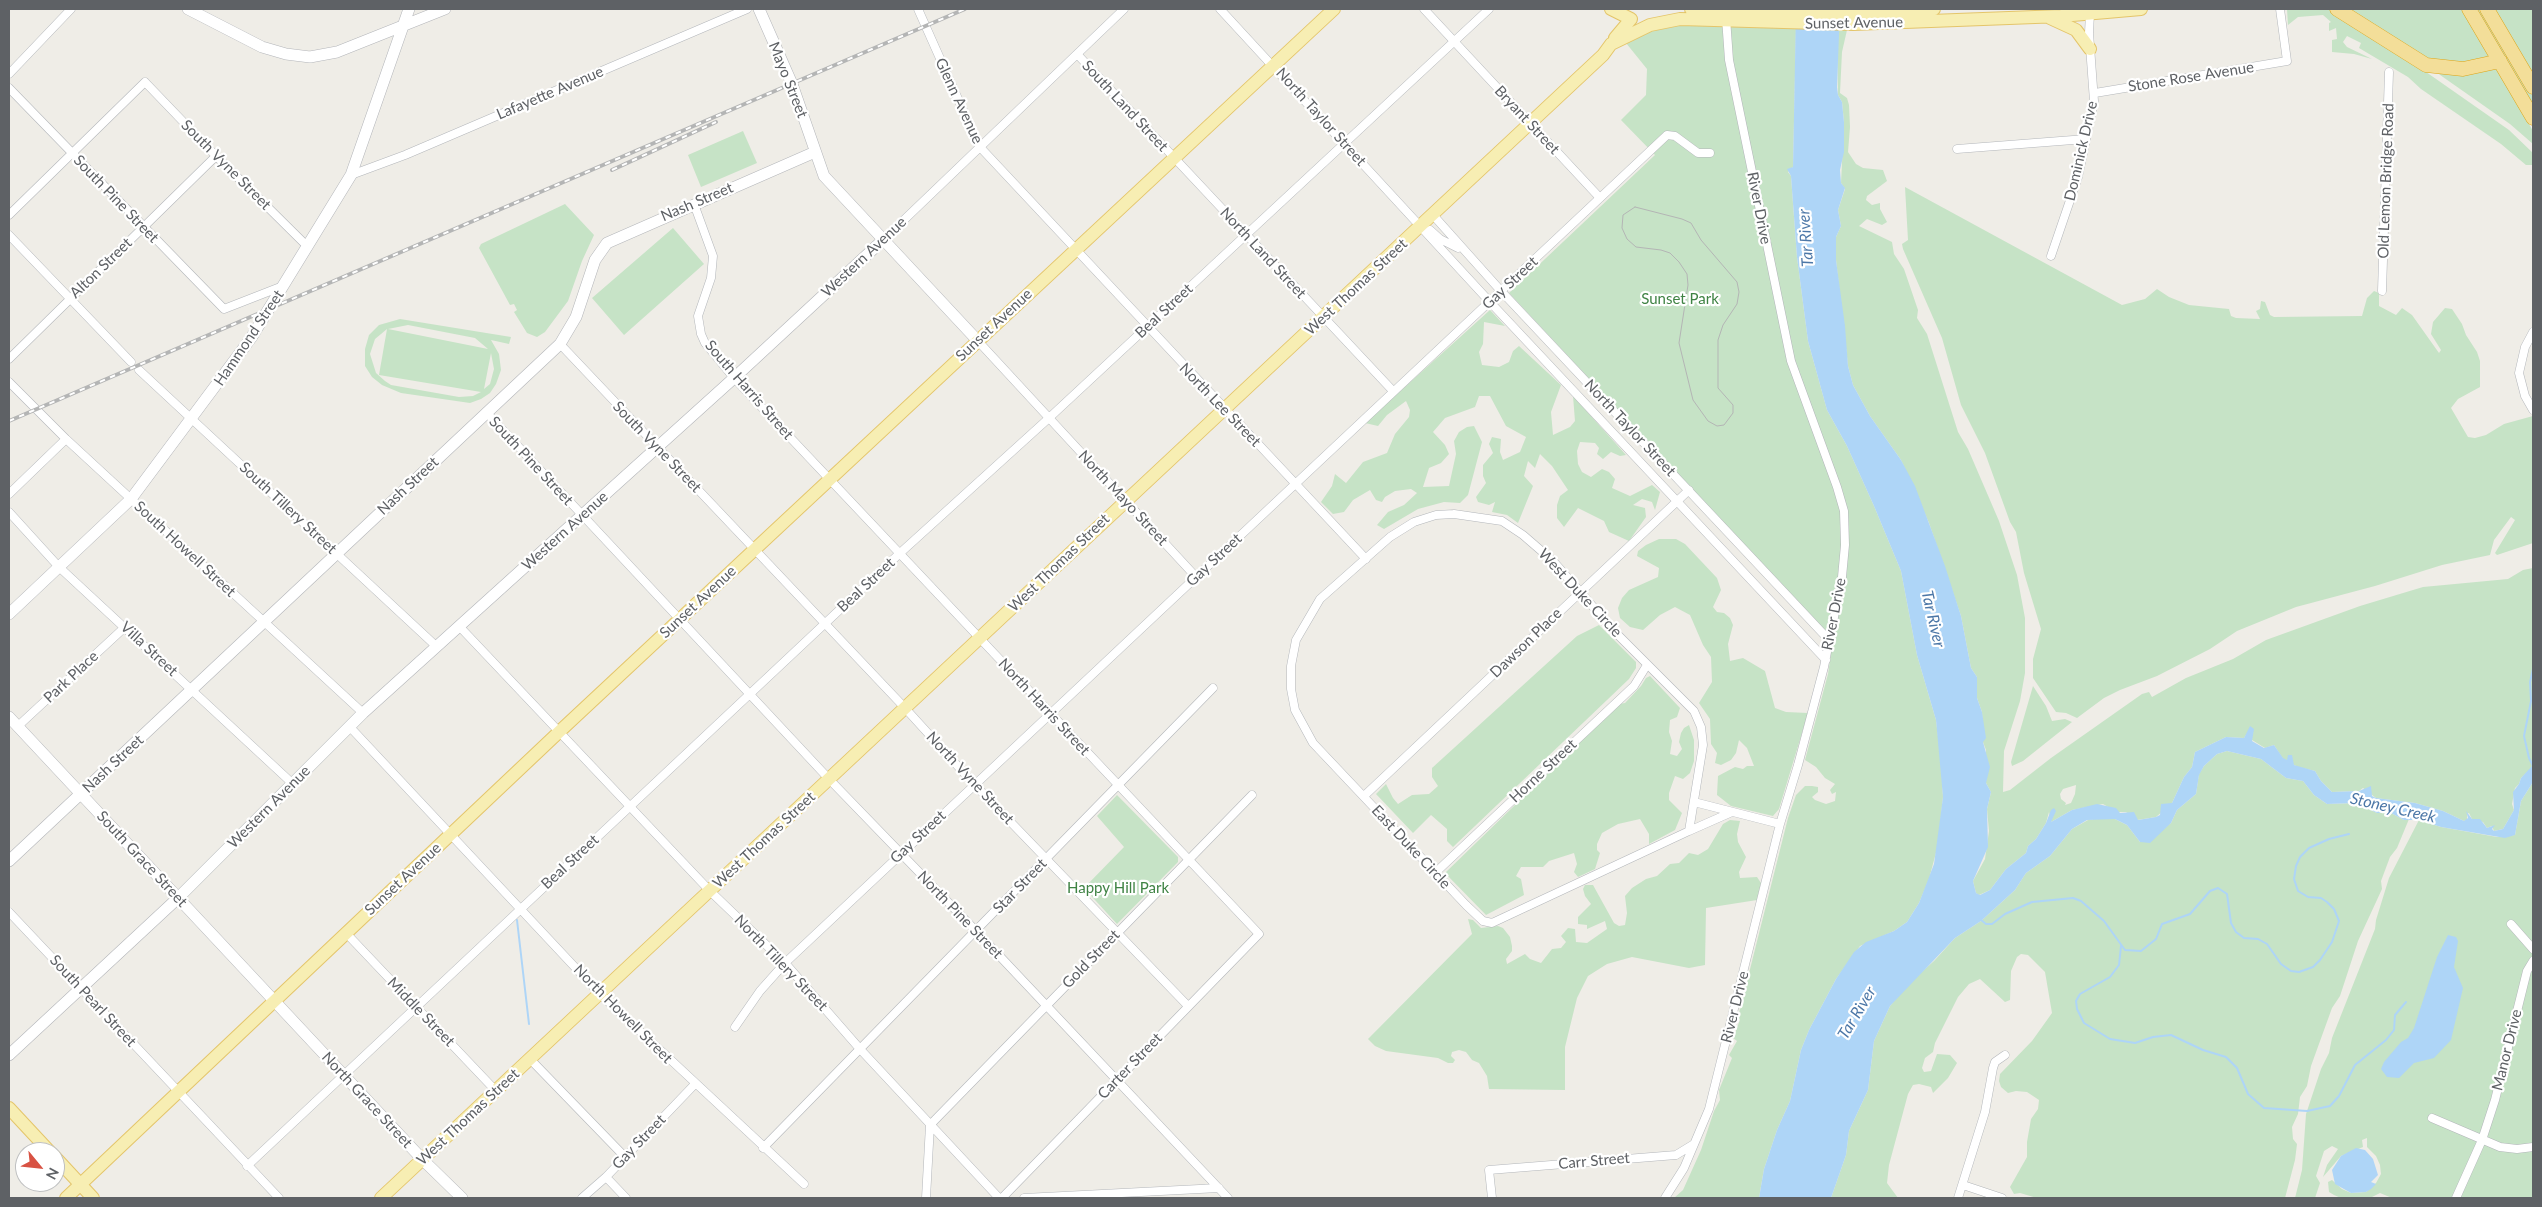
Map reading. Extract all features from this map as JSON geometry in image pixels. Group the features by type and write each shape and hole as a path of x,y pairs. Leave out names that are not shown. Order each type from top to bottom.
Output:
{"highway":[{"path":"2337,9 2426,65 2463,69 2500,61"},
{"path":"2469,9 2533,118"},
{"path":"2487,9 2533,87"}],"main road":[{"name":"Sunset Avenue","path":"66,1198 177,1091 275,1001 679,619 1334,9"},
{"path":"1611,9 1631,19 1611,44"},
{"name":"Sunset Avenue","path":"1691,9 1727,13 1753,9 1777,17 1854,18 2046,16 2092,11 2141,9"},
{"name":"Sunset Avenue","path":"1854,18 1934,9"},
{"name":"West Thomas Street","path":"381,1198 980,639 1126,500 1426,222 1602,55 1611,44 1636,31 1666,20 1727,13 1777,17"},
{"path":"2046,16 2076,30 2090,49"},
{"path":"9,1108 41,1142"},
{"path":"65,1168 93,1198"}],"street":[{"path":"9,74 71,9"},
{"path":"188,9 262,47 286,54 310,57 337,52 445,9"},
{"name":"Hammond Street","path":"9,614 131,499 251,338 351,175 409,9"},
{"name":"Lafayette Avenue","path":"351,175 405,155 747,9"},
{"name":"Mayo Street","path":"759,9 792,84 824,176 977,340"},
{"name":"Glenn Avenue","path":"918,9 979,146 1074,250"},
{"name":"Western Avenue","path":"9,1055 178,898 349,726 734,378 883,240 1124,9"},
{"name":"North Taylor Street","path":"1220,9 1345,142 1426,222 1475,262 1829,640"},
{"name":"Bryant Street","path":"1424,9 1529,124 1600,198"},
{"name":"Beal Street","path":"247,1166 899,554 1049,418 1488,9"},
{"name":"Stone Rose Avenue","path":"2095,93 2287,61 2280,9"},
{"name":"Dominick Drive","path":"2051,256 2078,177 2095,93 2090,49 2092,11"},
{"name":"River Drive","path":"1665,1198 1696,1143 1711,1100 1780,824 1826,660 1842,577 1845,545 1844,511 1831,465 1791,361 1729,60 1727,13"},
{"name":"South Land Street","path":"1077,54 1174,158"},
{"name":"Old Lemon Bridge Road","path":"2382,291 2389,72"},
{"name":"South Vyne Street","path":"72,154 145,82 308,247"},
{"name":"South Pine Street","path":"9,88 143,228 224,309 284,285"},
{"name":"Gay Street","path":"735,1027 760,990 785,963 1668,135 1675,136 1698,153 1710,153"},
{"path":"1957,149 2086,139"},
{"name":"Nash Street","path":"9,861 336,552 560,344 572,328 592,267 602,248 614,238 815,152"},
{"path":"9,215 72,154"},
{"name":"Alton Street","path":"9,359 216,156"},
{"name":"North Land Street","path":"1174,158 1393,391"},
{"name":"South Harris Street","path":"694,204 710,243 714,267 699,310 700,334 734,378 830,480"},
{"path":"1426,222 1436,236 1457,247 1475,262"},
{"path":"1426,222 1490,302 1826,660"},
{"path":"9,235 131,362"},
{"name":"North Lee Street","path":"1074,250 1366,559"},
{"path":"2533,332 2522,355 2519,373 2525,396 2533,410"},
{"path":"977,340 1049,418"},
{"name":"South Vyne Street","path":"560,344 755,549"},
{"name":"South Tillery Street","path":"139,370 436,646"},
{"name":"South Howell Street","path":"9,382 66,439 363,713"},
{"name":"South Pine Street","path":"486,412 679,619"},
{"name":"North Mayo Street","path":"1049,418 1197,578"},
{"path":"9,494 66,439"},
{"name":"North Harris Street","path":"830,480 1049,714 1259,934"},
{"name":"Dawson Place","path":"1364,796 1689,490"},
{"name":"Villa Street","path":"9,512 59,567 293,784"},
{"name":"West Duke Circle","path":"1366,559 1390,537 1414,522 1436,515 1477,516 1502,521 1523,535 1553,561 1647,665 1694,711 1700,727 1703,745 1694,802"},
{"name":"North Vyne Street","path":"755,549 906,708 974,785 1188,1006"},
{"name":"East Duke Circle","path":"1366,559 1320,600 1296,640 1291,666 1295,710 1313,743 1482,921 1492,923 1732,812"},
{"name":"North Pine Street","path":"679,619 1228,1198"},
{"path":"459,626 560,731"},
{"name":"Park Place","path":"17,726 125,627"},
{"name":"Horne Street","path":"1435,873 1634,686 1647,665"},
{"name":"Star Street","path":"764,1148 1213,688"},
{"name":"South Grace Street","path":"9,717 275,1001"},
{"path":"349,726 451,834"},
{"name":"North Tillery Street","path":"560,731 710,891 785,963 860,1049 1001,1198"},
{"name":"Gold Street","path":"930,1124 1252,795"},
{"path":"1689,831 1694,802 1780,824"},
{"name":"North Howell Street","path":"451,834 600,994 694,1085 804,1184"},
{"name":"South Pearl Street","path":"9,912 279,1198"},
{"path":"2512,924 2533,949"},
{"name":"Middle Street","path":"346,933 496,1091"},
{"name":"Carter Street","path":"1001,1198 1259,934"},
{"name":"Manor Drive","path":"2456,1198 2482,1140 2495,1100 2527,971 2533,961"},
{"name":"North Grace Street","path":"275,1001 423,1160 462,1198"},
{"path":"1958,1198 1989,1096 1993,1068 1995,1062 2005,1055"},
{"path":"530,1059 625,1157"},
{"name":"Gay Street","path":"582,1198 606,1177 694,1085"},
{"path":"2432,1118 2500,1147 2517,1149 2533,1147"},
{"path":"926,1198 930,1124"},
{"name":"Carr Street","path":"1492,1198 1489,1170 1676,1155 1696,1143"},
{"path":"606,1177 626,1198"},
{"path":"1963,1185 2002,1198"},
{"path":"1024,1198 1219,1188"}],"green space":[{"path":"2287,9 2329,9 2366,30 2509,130 2533,153 2533,165 2526,165 2501,144 2421,89 2408,77 2359,48 2361,43 2347,36 2343,42 2347,47 2372,59 2354,54 2332,52 2332,40 2337,39 2336,28 2329,31 2329,23 2331,22 2323,15 2298,17 2288,25"},
{"path":"2346,9 2463,9 2533,131 2533,144 2510,124"},
{"path":"2473,9 2482,9 2533,97 2533,113"},
{"path":"2493,9 2533,9 2533,77"},
{"name":"Sunset Park","path":"1670,24 1736,25 1796,29 1793,167 1788,172 1791,176 1797,257 1808,341 1827,410 1847,446 1901,571 1917,655 1936,720 1941,761 1943,797 1938,845 1929,879 1919,903 1907,922 1894,931 1860,946 1836,979 1809,1030 1801,1050 1790,1101 1777,1130 1764,1169 1759,1198 1674,1198 1683,1190 1720,1100 1719,1090 1732,1058 1729,1055 1737,1041 1733,1038 1740,1020 1738,1017 1788,818 1796,795 1805,786 1812,786 1818,787 1818,792 1812,797 1815,800 1826,804 1835,801 1836,792 1832,794 1830,790 1835,784 1825,778 1816,767 1805,760 1828,674 1833,640 1509,293 1655,155 1621,120 1646,95 1647,69 1626,43 1635,37"},
{"path":"1847,30 1842,52 1840,93 1847,98 1849,105 1848,152 1856,164 1863,168 1883,170 1887,181 1867,196 1866,200 1872,205 1880,203 1880,209 1887,222 1882,225 1867,219 1859,226 1892,242 1894,254 1904,269 1918,310 1917,318 1927,334 1958,432 1968,449 1999,521 2017,575 2025,618 2025,673 2020,701 2004,751 2003,792 2010,790 2051,758 2142,694 2149,692 2152,697 2186,678 2233,659 2266,640 2360,606 2423,587 2508,579 2523,570 2533,568 2533,767 2521,778 2515,788 2512,804 2514,810 2503,829 2494,831 2492,826 2487,828 2483,822 2472,819 2469,813 2467,814 2467,820 2464,821 2443,811 2415,803 2376,798 2363,788 2359,791 2332,792 2321,781 2315,771 2298,767 2283,759 2274,745 2265,748 2252,740 2248,732 2244,738 2226,737 2195,752 2192,767 2184,777 2172,803 2156,817 2137,820 2126,812 2117,812 2103,804 2072,810 2051,822 2049,812 2046,823 2036,839 2028,846 2026,853 2006,869 1990,890 1979,895 1976,893 1973,881 1985,859 1989,831 1987,809 1991,792 1986,783 1986,750 1983,742 1982,712 1977,698 1977,677 1971,668 1961,616 1929,523 1901,460 1870,416 1853,385 1848,366 1836,260 1836,237 1841,226 1838,210 1845,189 1841,183 1844,122 1842,102 1838,95 1838,31","holes":["2076,785 2071,803 2065,805 2066,803 2061,799 2060,794 2063,789"]},
{"path":"743,131 757,163 701,187 688,155"},
{"path":"1905,187 2122,305 2145,299 2157,289 2169,297 2189,305 2229,309 2231,316 2236,318 2260,319 2256,311 2260,309 2261,301 2265,302 2270,315 2274,317 2362,316 2367,298 2374,291 2379,293 2379,306 2396,315 2402,308 2412,315 2439,353 2441,350 2431,334 2433,322 2445,308 2452,309 2462,324 2480,361 2480,387 2458,399 2451,408 2468,437 2475,438 2486,435 2504,424 2533,416 2533,543 2497,555 2495,553 2515,520 2511,517 2494,540 2490,555 2442,565 2375,586 2296,607 2237,631 2210,649 2157,676 2104,698 2077,718 2066,713 2056,712 2033,678 2033,659 2041,629 2024,573 2016,532 2010,522 1985,453 1961,405 1942,338 1903,249 1902,244 1908,240"},
{"path":"565,204 594,235 582,261 568,301 545,332 537,337 527,333 514,312 517,310 514,304 510,305 479,248 481,244"},
{"path":"673,228 704,264 624,335 592,298"},
{"path":"1490,310 1505,326 1484,322 1483,344 1479,352 1482,365 1499,367 1509,362 1513,351 1519,346 1561,385 1551,412 1553,435 1570,427 1575,421 1573,396 1626,455 1620,456 1611,452 1603,459 1597,454 1599,448 1595,443 1580,442 1577,451 1578,464 1582,472 1591,477 1602,469 1609,472 1615,479 1612,488 1630,496 1652,485 1660,492 1655,510 1652,502 1642,499 1633,505 1645,508 1646,517 1629,541 1609,532 1604,521 1578,508 1564,527 1557,518 1557,505 1560,496 1568,490 1552,466 1540,454 1535,468 1528,461 1524,476 1533,486 1518,523 1507,515 1492,512 1495,502 1489,505 1478,502 1476,497 1486,483 1483,476 1483,465 1493,453 1489,444 1492,437 1501,439 1500,452 1503,460 1520,452 1526,437 1506,426 1490,396 1479,396 1475,407 1445,418 1433,432 1445,445 1449,454 1441,463 1429,468 1423,487 1449,486 1456,454 1454,441 1459,432 1467,427 1474,426 1482,442 1468,495 1460,503 1444,502 1418,509 1384,529 1377,525 1388,512 1404,505 1417,493 1411,489 1395,491 1385,497 1382,502 1376,500 1370,490 1353,500 1344,512 1333,514 1321,502 1332,486 1335,474 1346,483 1363,462 1387,453 1395,434 1409,417 1410,410 1406,401 1387,415 1378,426 1365,423"},
{"path":"400,319 511,337 509,344 491,340 499,354 501,370 496,384 490,393 470,403 401,393 382,385 372,377 365,366 365,349 369,335 379,325","holes":["408,325 475,338 488,349 388,329","387,329 379,375 481,392 473,396 459,397 391,385 376,373 370,354 375,339","491,353 494,369 490,384 484,389"]},
{"path":"1659,539 1676,539 1685,544 1717,578 1721,590 1713,607 1717,612 1724,613 1730,618 1733,625 1728,644 1730,661 1743,658 1765,671 1775,708 1786,712 1808,713 1779,809 1773,816 1731,806 1717,795 1718,776 1735,767 1743,769 1747,766 1754,766 1747,748 1739,740 1736,753 1731,760 1721,765 1715,763 1717,753 1711,744 1710,719 1699,703 1712,682 1711,657 1703,645 1690,615 1675,607 1660,615 1643,630 1630,627 1620,618 1618,608 1622,598 1629,590 1658,577 1659,568 1637,556 1638,551"},
{"path":"1599,625 1636,662 1636,668 1629,679 1453,847 1447,841 1447,829 1431,815 1413,833 1376,794 1386,784 1398,804 1412,795 1429,794 1438,786 1432,777 1432,768 1577,636"},
{"path":"1650,676 1680,708 1677,717 1670,720 1669,732 1672,741 1670,754 1677,756 1682,749 1679,742 1681,733 1689,725 1694,740 1694,761 1690,773 1683,779 1675,776 1669,793 1669,800 1682,813 1675,830 1649,844 1649,834 1640,819 1618,824 1602,833 1597,844 1597,850 1600,853 1595,869 1578,877 1574,872 1577,864 1574,853 1549,861 1543,867 1521,867 1516,876 1521,879 1524,895 1486,915 1445,873 1619,704 1625,703 1646,678"},
{"path":"2033,686 2046,706 2052,721 2065,719 2072,722 2023,761 2012,766 2011,762"},
{"path":"2227,751 2261,759 2286,778 2303,781 2314,795 2327,804 2356,803 2377,813 2391,813 2404,820 2409,819 2397,848 2390,857 2381,881 2382,889 2358,941 2340,996 2332,1008 2311,1066 2307,1086 2300,1097 2298,1114 2292,1127 2293,1139 2297,1144 2295,1160 2285,1198 2037,1198 2020,1193 2014,1194 2010,1187 2027,1157 2027,1142 2031,1119 2038,1109 2039,1100 2027,1092 2016,1091 2008,1093 2001,1087 1999,1081 2000,1074 2032,1041 2052,1013 2045,972 2028,955 2021,954 2017,957 2011,971 2010,1000 2005,1002 1980,979 1969,984 1958,997 1935,1043 1933,1052 1925,1058 1922,1068 1924,1072 1931,1071 1937,1054 1950,1055 1957,1063 1948,1078 1933,1093 1931,1087 1919,1084 1913,1085 1908,1094 1889,1165 1887,1183 1898,1198 1831,1198 1846,1155 1849,1131 1868,1090 1874,1041 1890,1006 1906,986 1934,961 1955,938 1981,921 2015,890 2026,873 2050,856 2072,829 2088,820 2099,818 2115,819 2127,825 2140,842 2171,823 2177,810 2196,794 2199,774 2204,766 2217,754"},
{"path":"2533,782 2533,1198 2392,1198 2380,1193 2370,1198 2341,1198 2329,1192 2328,1182 2332,1180 2342,1189 2351,1193 2366,1192 2376,1183 2381,1174 2380,1165 2376,1156 2367,1147 2367,1138 2362,1140 2363,1147 2341,1156 2323,1177 2327,1165 2338,1149 2332,1146 2324,1151 2316,1176 2320,1183 2315,1198 2295,1198 2302,1170 2306,1114 2321,1069 2329,1053 2332,1038 2375,929 2389,878 2419,820 2441,827 2497,837 2515,835 2521,801"},
{"name":"Happy Hill Park","path":"1117,795 1178,857 1178,862 1117,924 1084,888 1124,847 1097,816"},
{"path":"1730,820 1740,821 1737,834 1738,842 1746,857 1739,872 1740,878 1757,877 1761,883 1757,900 1706,908 1705,965 1689,968 1632,957 1607,964 1588,976 1577,998 1565,1047 1565,1090 1489,1089 1487,1076 1479,1063 1472,1060 1466,1052 1459,1050 1452,1052 1451,1056 1455,1060 1453,1063 1448,1063 1438,1058 1386,1051 1375,1046 1368,1039 1472,934 1468,919 1473,920 1481,928 1498,926 1503,928 1510,937 1512,946 1512,951 1506,959 1507,964 1525,954 1530,959 1541,963 1552,949 1561,948 1566,942 1561,936 1568,928 1575,929 1576,942 1587,943 1607,929 1605,921 1587,929 1587,925 1578,924 1578,917 1591,904 1585,896 1583,889 1585,885 1593,885 1614,923 1619,926 1625,925 1627,913 1625,896 1632,888 1646,879 1657,876 1670,864 1679,863 1689,853 1698,855 1708,849 1723,824"}],"water":[{"path":"1796,9 1840,9 1837,87 1838,95 1842,102 1844,122 1844,152 1840,170 1841,183 1845,188 1838,210 1841,226 1836,237 1836,260 1845,326 1848,366 1853,385 1870,416 1901,460 1915,486 1945,566 1961,616 1971,668 1977,677 1977,698 1982,712 1986,738 1983,742 1990,767 1986,783 1991,792 1987,809 1988,847 1973,881 1976,893 1980,895 1990,890 2006,869 2026,853 2028,846 2036,839 2046,823 2051,810 2054,808 2056,811 2051,822 2072,810 2097,804 2116,808 2120,813 2134,812 2138,820 2156,817 2160,815 2161,804 2172,803 2184,777 2192,767 2195,752 2226,737 2244,738 2250,726 2254,729 2252,741 2264,748 2274,745 2283,758 2287,760 2288,755 2292,755 2294,765 2315,771 2321,781 2332,792 2359,791 2371,786 2372,796 2376,798 2415,803 2443,811 2464,821 2468,818 2466,811 2472,819 2480,819 2487,828 2495,825 2492,829 2494,831 2503,829 2514,810 2513,792 2521,778 2532,766 2533,782 2521,801 2515,835 2505,838 2441,827 2419,820 2404,820 2391,813 2377,813 2356,803 2327,804 2314,795 2303,781 2286,778 2261,759 2227,751 2217,754 2204,766 2199,775 2196,794 2177,810 2171,823 2150,843 2140,842 2127,825 2115,819 2087,820 2072,829 2050,856 2026,873 2015,890 1981,921 1955,938 1890,1006 1874,1041 1868,1090 1849,1131 1846,1155 1831,1198 1759,1198 1764,1169 1777,1130 1790,1101 1801,1050 1809,1030 1836,979 1854,952 1866,942 1894,931 1907,922 1919,903 1934,864 1943,797 1936,720 1917,655 1901,571 1847,446 1827,410 1808,341 1797,257 1791,176 1787,169 1793,167"},
{"path":"2448,935 2456,937 2458,941 2454,967 2463,988 2451,1040 2434,1058 2414,1063 2399,1078 2387,1077 2381,1069 2384,1062 2401,1042 2408,1038 2414,1028 2437,957"},
{"path":"2356,1148 2365,1150 2373,1159 2378,1175 2371,1182 2376,1184 2371,1189 2366,1192 2351,1193 2335,1184 2332,1170 2341,1156"}],"waterway":[{"path":"2533,669 2530,682 2531,701 2524,736 2529,758 2533,766"},
{"path":"1980,919 1986,924 1992,924 2005,914 2032,902 2073,898 2081,901 2104,921 2125,950 2141,951 2156,939 2162,924 2190,914 2210,891 2218,888 2227,894 2231,923 2236,932 2244,938 2258,939 2267,944 2281,964 2291,971 2299,972 2313,967 2320,960 2332,942 2339,921 2334,909 2327,902 2321,898 2308,897 2298,891 2294,879 2296,866 2300,857 2309,848 2329,839 2349,834"},
{"path":"517,920 529,1024"},
{"path":"2121,946 2119,965 2110,977 2080,994 2076,1001 2077,1009 2084,1023 2110,1039 2135,1043 2153,1037 2171,1035 2203,1050 2226,1057 2237,1068 2248,1094 2264,1108 2307,1111 2330,1106 2339,1096 2355,1065 2386,1040 2394,1030 2395,1015 2406,1002"}],"tram line":[{"path":"1635,207 1691,223 1701,240 1737,282 1739,292 1737,304 1723,325 1718,340 1718,388 1733,405 1733,413 1724,425 1717,426 1708,421 1693,400 1679,343 1688,285 1687,274 1670,253 1636,247 1627,239 1622,228 1623,215 1635,207"}],"railway":[{"path":"9,421 965,9"},
{"path":"612,170 716,122"}],"water label":[{"name":"Tar River","path":"1806,238"},
{"name":"Tar River","path":"1933,619"},
{"name":"Stoney Creek","path":"2393,808"},
{"name":"Tar River","path":"1857,1013"}]}
